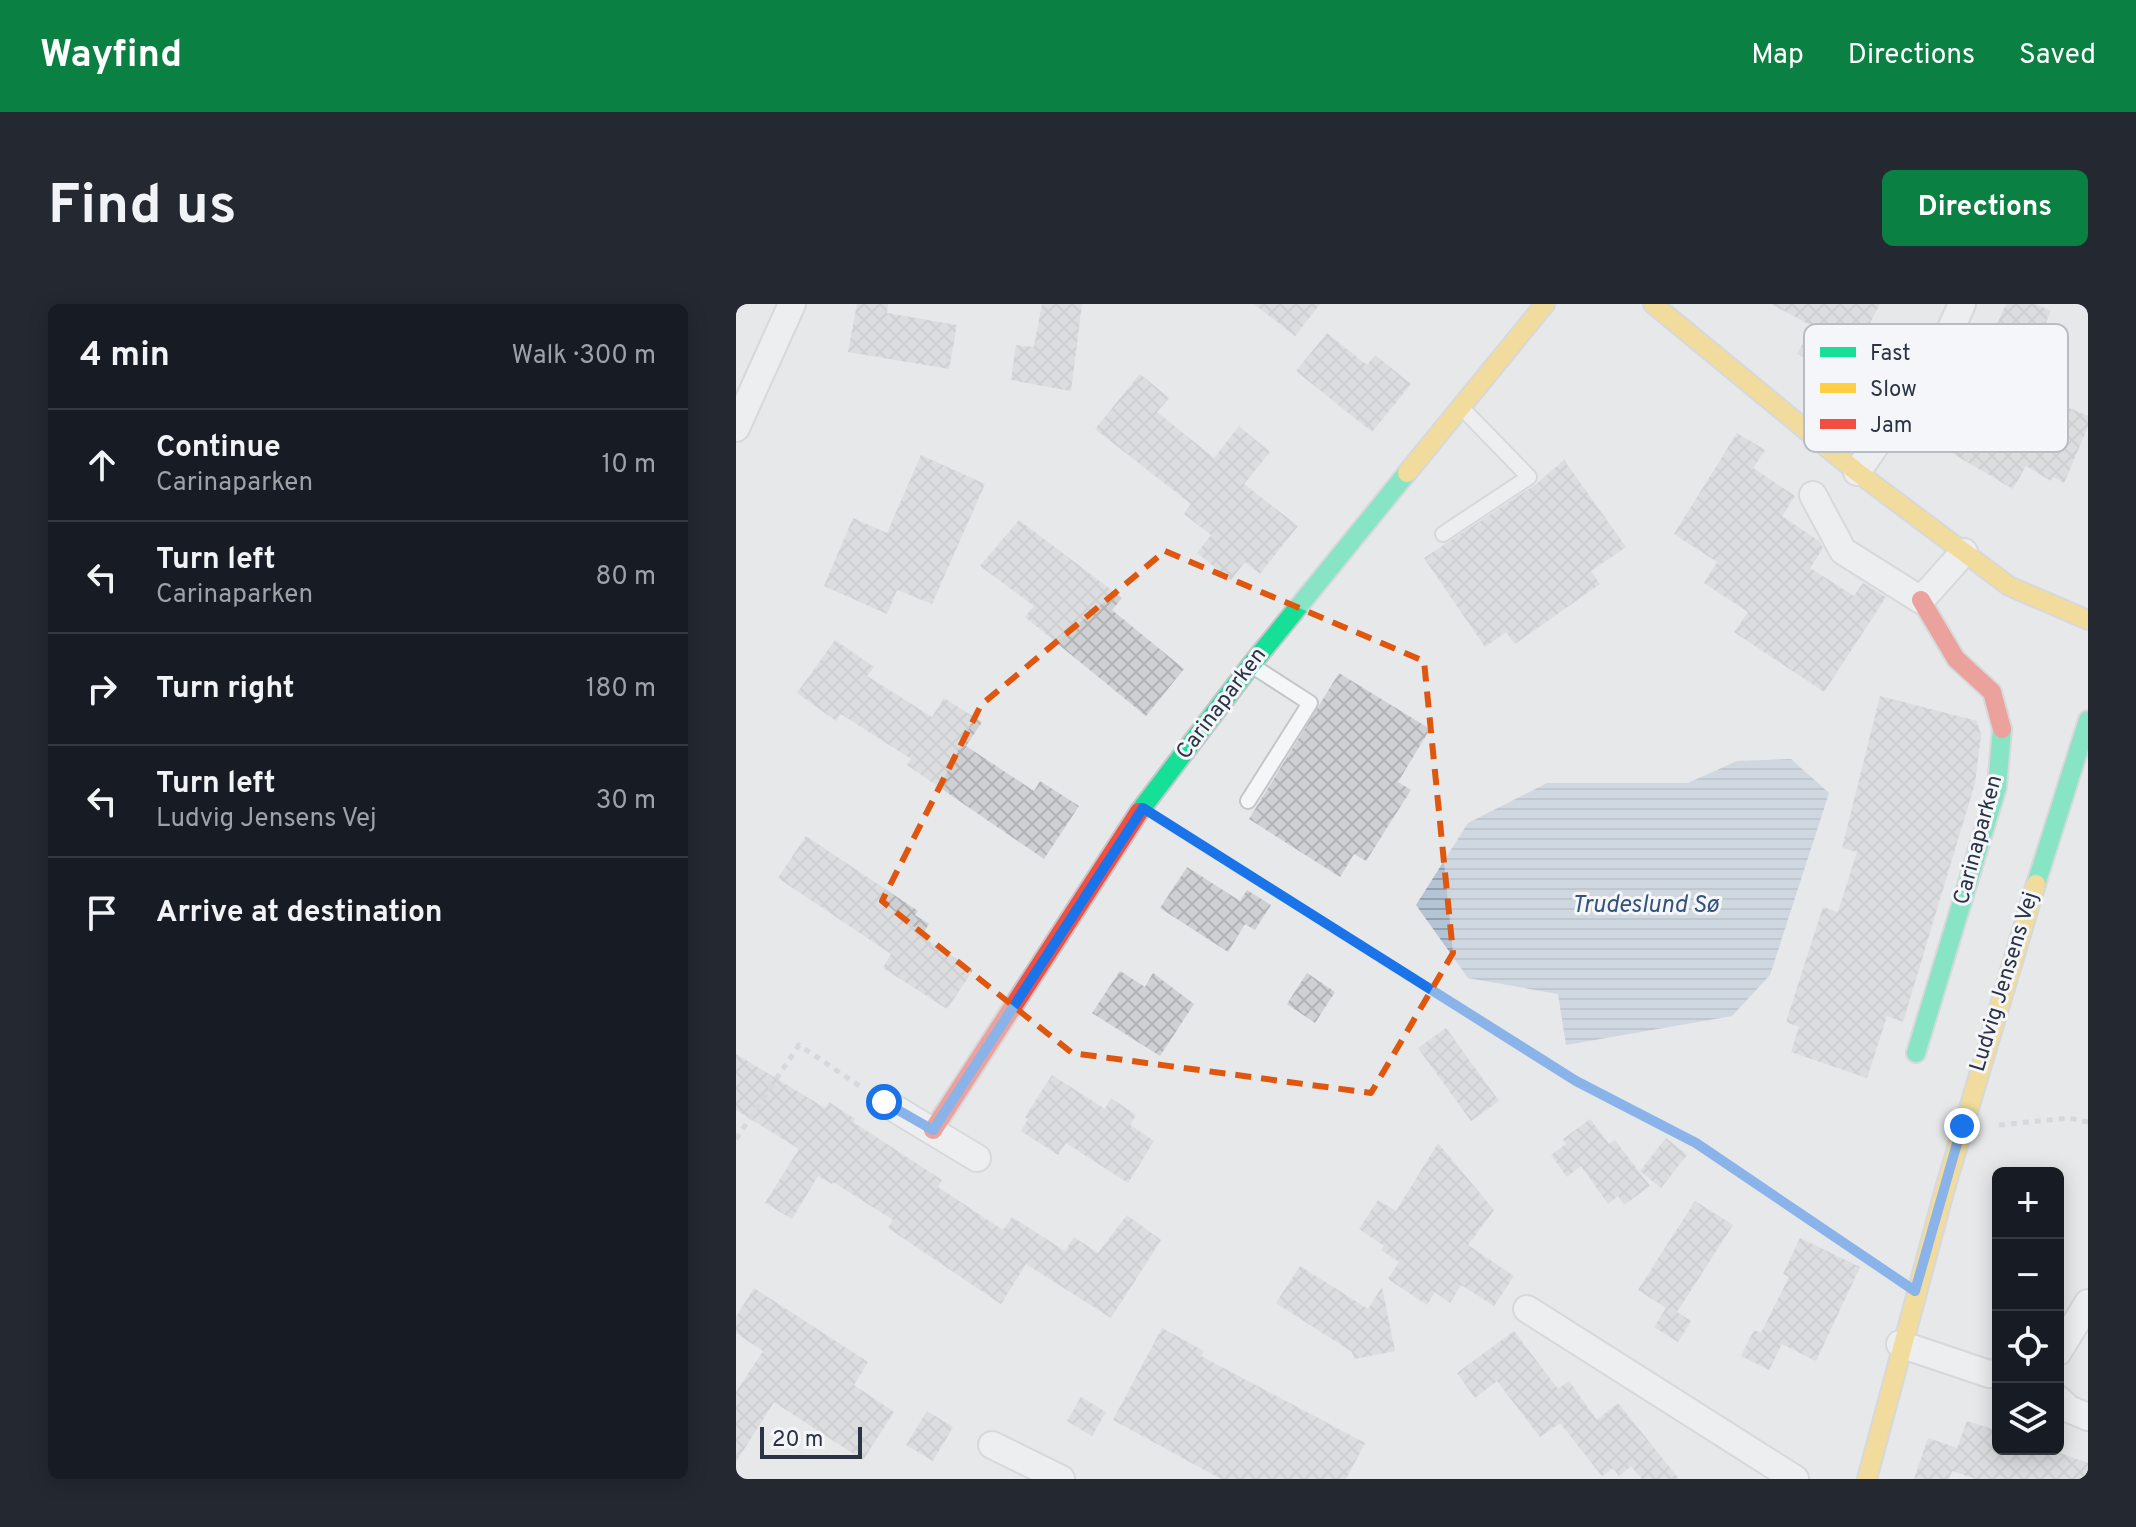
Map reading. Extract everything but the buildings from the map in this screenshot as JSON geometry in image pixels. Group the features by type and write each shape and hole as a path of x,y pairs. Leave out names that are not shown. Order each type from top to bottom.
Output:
{"street":[{"path":"736,428 792,304"},
{"name":"Carinaparken","path":"933,1130 1143,808 1251,665 1545,304"},
{"path":"1653,304 1804,428"},
{"path":"1953,324 1962,304"},
{"path":"1833,452 2009,586 2088,620"},
{"path":"1857,472 1871,452"},
{"name":"Carinaparken","path":"1813,495 1843,551 1921,600 1956,659 1992,692 2003,733 1997,787 1916,1053"},
{"path":"1921,600 1964,552"},
{"name":"Ludvig Jensens Vej","path":"1867,1479 1900,1344 1962,1126 2088,720"},
{"path":"884,1102 977,1158"},
{"path":"2064,1342 2088,1303"},
{"path":"1527,1309 1795,1479"},
{"path":"1900,1344 1992,1374"},
{"path":"2064,1404 2088,1417"},
{"path":"992,1445 1061,1479"}],"lane":[{"path":"1443,534 1529,477 1462,408"},
{"path":"1248,801 1310,703 1251,665"}],"path":[{"path":"1143,808 1576,1081 1696,1143 1915,1291"},
{"path":"736,1139 799,1045 884,1102"},
{"path":"1962,1126 2069,1118 2088,1122"}],"highlighted area":[{"path":"1165,551 1424,661 1453,953 1371,1093 1072,1053 882,901 981,705"}],"water":[{"name":"Trudeslund Sø","path":"1791,759 1829,793 1770,975 1732,1016 1566,1045 1558,994 1468,978 1416,905 1468,823 1547,783 1688,783 1737,761"}],"traffic: fast":[{"path":"1139,812 1251,665 1407,473"},
{"path":"2036,884 2088,720"},
{"path":"1916,1053 1997,787 2002,729"}],"traffic: slow":[{"path":"1407,473 1545,304"},
{"path":"1653,304 1804,428"},
{"path":"1833,452 2009,586 2088,620"},
{"path":"1867,1479 1944,1192 2036,884"}],"traffic: jam":[{"path":"1921,600 1956,659 1992,692 2002,729"},
{"path":"933,1130 1139,812"}],"route":[{"path":"884,1102 933,1130 1143,808 1576,1081 1696,1143 1915,1291 1962,1126"}]}
